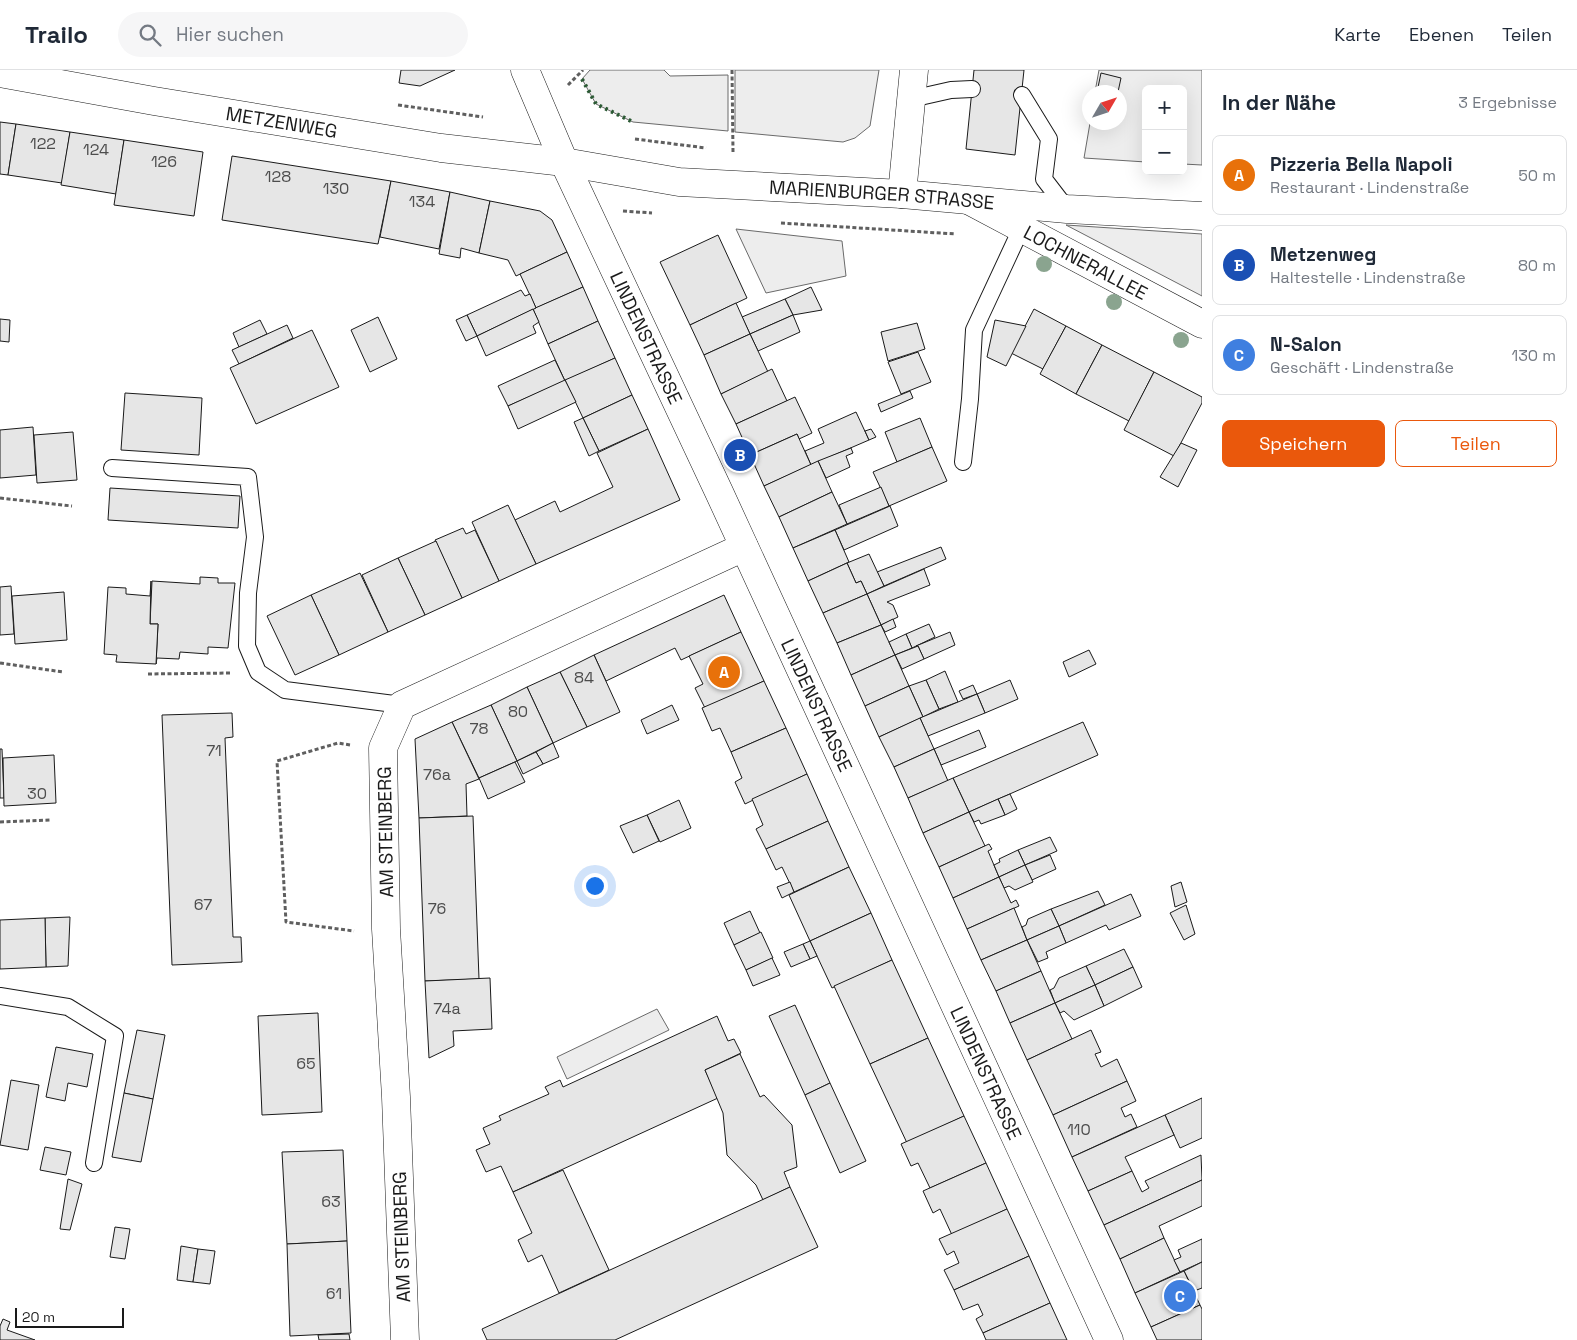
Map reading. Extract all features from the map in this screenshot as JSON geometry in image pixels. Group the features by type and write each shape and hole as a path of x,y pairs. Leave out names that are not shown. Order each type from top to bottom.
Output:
{"street":[{"name":"LINDENSTRASSE","path":"525,70 564,162 744,547 1109,1340"},
{"path":"902,194 914,70"},
{"name":"METZENWEG","path":"0,73 431,146 564,162"},
{"name":"MARIENBURGER STRASSE","path":"564,162 679,182 902,194 1067,209 1202,216"},
{"name":"LOCHNERALLEE","path":"970,201 1202,324"},
{"path":"402,705 744,547"},
{"name":"AM STEINBERG","path":"402,705 383,748 386,929 396,1097 405,1340"}],"lane":[{"path":"911,99 951,90 972,89"},
{"path":"1022,95 1049,139 1044,179 1067,209"},
{"path":"963,462 970,399 974,330 1021,229"},
{"path":"112,468 248,477 255,537 248,593 246,646 258,672 285,690 402,705"},
{"path":"0,996 68,1007 115,1036 94,1163"}],"path":[{"path":"732,70 733,152 739,185"},
{"path":"392,104 487,118"},
{"path":"628,138 714,150"},
{"path":"724,151 742,153"},
{"path":"0,498 72,506"},
{"path":"0,663 63,672"},
{"path":"148,674 258,672"},
{"path":"383,748 338,743 278,761 286,922 347,931 386,929"},
{"path":"0,822 50,820"}],"shaded area":[{"path":"590,70 664,70 670,76 728,75 728,131 633,122 596,104 582,79"},
{"path":"735,70 879,70 870,126 855,138 843,142 735,132"},
{"path":"1099,70 1202,70 1202,165 1187,164 1187,85 1142,85 1142,162 1084,158 1089,130 1127,130 1127,85 1096,85"},
{"path":"1066,225 1202,234 1202,296"},
{"path":"736,229 842,241 846,276 766,293"},
{"path":"657,1009 669,1030 567,1079 557,1057"}],"building":[{"path":"401,70 455,70 420,86 399,83"},
{"path":"974,70 1024,70 1015,155 966,149"},
{"path":"1101,73 1121,78 1120,85 1098,85"},
{"path":"0,122 16,124 8,175 0,174"},
{"path":"16,124 70,132 62,183 8,175"},
{"path":"70,132 124,140 116,194 61,185"},
{"path":"124,140 203,152 194,216 114,205"},
{"path":"232,156 391,181 378,244 222,220"},
{"path":"391,181 450,192 439,249 380,237"},
{"path":"450,192 490,201 479,253 461,248 460,258 439,254"},
{"path":"490,201 540,211 552,220 567,252 516,276 508,260 479,253"},
{"path":"718,235 747,298 690,325 660,262"},
{"path":"567,252 583,287 536,308 520,274"},
{"path":"583,287 598,321 548,344 533,309"},
{"path":"811,287 822,310 793,315 785,299"},
{"path":"521,290 525,296 530,294 536,308 477,336 467,315"},
{"path":"785,299 793,315 750,334 742,317"},
{"path":"736,303 750,334 704,355 690,325"},
{"path":"533,309 539,322 533,326 536,333 486,356 477,336"},
{"path":"1034,309 1066,326 1043,369 1011,353"},
{"path":"467,315 477,336 466,341 456,320"},
{"path":"793,315 800,332 758,351 750,334"},
{"path":"378,317 397,359 370,372 351,330"},
{"path":"0,319 10,320 9,342 0,341"},
{"path":"260,320 267,334 239,347 233,333"},
{"path":"995,320 1026,326 1006,366 987,357"},
{"path":"598,321 615,358 565,381 548,344"},
{"path":"917,323 925,349 888,361 881,332"},
{"path":"287,325 293,338 239,364 232,350"},
{"path":"1066,326 1102,345 1076,394 1040,374"},
{"path":"312,330 339,387 256,424 230,368"},
{"path":"750,334 768,372 721,394 704,355"},
{"path":"1102,345 1154,372 1129,421 1076,394"},
{"path":"918,352 931,382 901,394 888,362"},
{"path":"615,358 632,395 583,418 565,380"},
{"path":"555,360 565,381 508,406 498,386"},
{"path":"772,369 787,401 736,424 721,394"},
{"path":"1154,372 1202,397 1202,403 1174,456 1124,430"},
{"path":"565,380 576,402 518,429 508,406"},
{"path":"910,391 913,398 881,412 878,404"},
{"path":"125,393 202,398 199,455 121,450"},
{"path":"632,395 648,429 599,451 583,418"},
{"path":"795,397 812,433 799,439 797,434 750,455 736,424"},
{"path":"856,412 869,440 811,465 805,451 824,443 818,429"},
{"path":"583,418 599,451 589,456 574,422"},
{"path":"920,418 932,447 897,462 885,432"},
{"path":"33,427 36,475 0,478 0,430"},
{"path":"648,429 680,500 536,564 515,520 555,501 560,512 613,487 597,453"},
{"path":"871,429 876,437 869,440 865,431"},
{"path":"73,432 77,480 37,483 34,435"},
{"path":"797,434 811,465 764,486 750,455"},
{"path":"1181,443 1197,450 1178,487 1160,477"},
{"path":"932,447 947,481 889,506 873,472"},
{"path":"851,448 853,453 846,456 850,467 826,478 818,461"},
{"path":"818,461 832,492 779,517 764,486"},
{"path":"881,487 889,506 847,524 839,505"},
{"path":"110,488 240,496 238,528 108,520"},
{"path":"832,492 847,524 793,548 779,517"},
{"path":"508,505 536,564 499,581 472,522"},
{"path":"890,506 898,526 844,550 835,530"},
{"path":"463,528 466,534 475,530 499,581 462,598 435,540"},
{"path":"835,530 849,562 808,581 793,548"},
{"path":"436,541 462,598 425,615 398,558"},
{"path":"941,547 946,559 884,586 877,572"},
{"path":"869,554 884,586 867,594 861,581 856,583 847,563"},
{"path":"398,558 425,615 388,632 362,575"},
{"path":"847,563 856,583 861,581 867,594 823,613 808,581"},
{"path":"924,569 930,585 887,602 893,605 898,617 881,625 867,594"},
{"path":"360,573 388,632 339,655 311,595"},
{"path":"200,577 218,578 218,583 235,583 228,648 208,647 208,654 180,652 179,659 157,658 156,664 158,624 150,624 152,581 200,584"},
{"path":"151,581 150,624 158,624 156,664 116,662 117,655 104,654 108,587 126,588 126,594 150,596"},
{"path":"11,586 14,634 0,635 0,587"},
{"path":"64,592 67,640 15,644 12,596"},
{"path":"867,594 881,625 837,643 823,613"},
{"path":"311,595 339,655 295,675 267,616"},
{"path":"724,595 741,632 681,660 675,648 606,681 594,655"},
{"path":"893,619 896,627 885,632 881,625"},
{"path":"929,624 935,637 912,648 906,634"},
{"path":"881,625 895,655 851,675 837,643"},
{"path":"741,632 764,681 705,708 695,688 703,684 689,656"},
{"path":"950,632 955,645 924,659 918,646 916,646"},
{"path":"906,634 912,648 895,655 889,642"},
{"path":"918,646 924,659 902,669 895,655"},
{"path":"1089,650 1096,664 1069,677 1063,662"},
{"path":"594,655 620,712 587,727 560,672"},
{"path":"895,655 909,686 865,706 851,675"},
{"path":"945,671 958,702 939,709 926,680"},
{"path":"560,672 587,727 553,743 527,687"},
{"path":"926,680 939,709 923,717 909,686"},
{"path":"1010,680 1018,699 985,713 977,694"},
{"path":"764,681 786,728 731,752 720,728 712,731 702,708"},
{"path":"973,685 977,694 963,699 959,691"},
{"path":"909,686 923,717 879,737 865,706"},
{"path":"527,687 553,743 517,761 491,705"},
{"path":"977,694 985,713 928,736 920,718"},
{"path":"491,705 517,761 479,778 452,722"},
{"path":"672,705 679,720 647,734 641,720"},
{"path":"232,713 233,737 225,738 233,937 241,937 242,962 172,965 162,715"},
{"path":"920,718 934,749 894,767 879,737"},
{"path":"452,722 479,779 466,784 467,816 419,818 415,739"},
{"path":"1083,722 1098,755 969,812 953,778"},
{"path":"786,728 807,774 745,804 735,782 742,778 731,752"},
{"path":"979,730 986,747 941,765 934,749"},
{"path":"553,743 559,757 543,764 536,752"},
{"path":"0,749 2,749 4,798 0,798"},
{"path":"934,749 948,781 908,798 894,767"},
{"path":"536,752 543,764 523,774 517,761"},
{"path":"54,755 56,803 4,806 3,758"},
{"path":"515,762 525,782 488,799 479,778"},
{"path":"807,774 828,821 766,849 756,829 763,825 752,799"},
{"path":"953,778 969,812 923,833 908,798"},
{"path":"1010,794 1017,809 1005,815 998,799"},
{"path":"998,799 1005,815 981,824 979,820 974,822 969,812"},
{"path":"679,800 691,828 660,842 647,815"},
{"path":"969,812 985,846 939,867 923,833"},
{"path":"647,815 659,841 633,853 620,826"},
{"path":"473,816 479,979 425,981 419,818"},
{"path":"828,821 849,867 794,892 782,867 776,870 766,849"},
{"path":"1050,837 1057,851 1025,865 1018,850"},
{"path":"989,844 992,849 988,851 999,877 953,898 939,867"},
{"path":"1018,850 1025,865 999,877 994,865 1000,862 999,859"},
{"path":"1050,855 1056,869 1032,880 1025,865"},
{"path":"1025,865 1033,882 1015,890 1009,886 1004,888 999,877"},
{"path":"849,867 871,913 810,941 789,895"},
{"path":"999,877 1011,903 1016,900 1019,906 967,929 953,898"},
{"path":"790,882 794,892 782,898 777,887"},
{"path":"1181,882 1187,902 1175,907 1171,886"},
{"path":"1098,891 1105,905 1059,926 1051,909"},
{"path":"1131,894 1141,916 1109,930 1106,925 1066,943 1059,926"},
{"path":"1186,905 1195,934 1184,940 1170,913"},
{"path":"1014,908 1027,940 981,960 967,929"},
{"path":"1051,909 1059,926 1027,940 1022,927 1026,925 1028,919"},
{"path":"750,911 760,933 734,945 724,923"},
{"path":"871,913 892,960 832,988 810,941"},
{"path":"70,917 68,966 46,967 45,918"},
{"path":"45,918 46,967 0,969 0,920"},
{"path":"1059,926 1066,943 1046,952 1048,958 1038,962 1027,940"},
{"path":"761,932 773,958 746,970 734,945"},
{"path":"1027,940 1041,971 996,991 981,960"},
{"path":"810,941 817,956 810,959 803,944"},
{"path":"803,944 810,959 791,967 784,952"},
{"path":"1124,949 1133,967 1095,985 1086,966"},
{"path":"772,958 780,975 753,986 746,970"},
{"path":"892,960 928,1038 870,1064 834,986"},
{"path":"1086,966 1095,985 1055,1003 1050,990 1054,988 1059,978"},
{"path":"1133,967 1142,987 1104,1006 1095,985"},
{"path":"1041,971 1055,1003 1010,1023 996,991"},
{"path":"490,978 492,1029 453,1031 454,1046 429,1058 425,981"},
{"path":"1095,985 1104,1006 1074,1020 1064,1011 1060,1013 1055,1003"},
{"path":"1055,1003 1072,1039 1027,1060 1010,1023"},
{"path":"795,1005 830,1083 805,1095 769,1016"},
{"path":"318,1013 322,1112 262,1115 258,1016"},
{"path":"717,1016 728,1041 734,1039 741,1053 705,1070 718,1098 513,1192 501,1166 486,1172 476,1150 490,1144 483,1128 501,1120 499,1116 549,1094 545,1087 560,1080 563,1087"},
{"path":"137,1030 165,1035 153,1099 124,1093"},
{"path":"1091,1030 1101,1052 1095,1054 1101,1067 1117,1059 1127,1081 1053,1115 1027,1060"},
{"path":"928,1038 964,1116 907,1143 870,1064"},
{"path":"56,1047 93,1054 87,1087 68,1083 65,1101 46,1097"},
{"path":"740,1054 760,1097 764,1095 792,1125 797,1167 784,1172 790,1187 763,1200 756,1185 727,1155 723,1113 705,1070"},
{"path":"11,1080 39,1085 28,1150 0,1145"},
{"path":"1127,1081 1136,1101 1121,1108 1125,1117 1131,1114 1137,1127 1072,1157 1053,1115"},
{"path":"830,1083 866,1161 840,1173 805,1095"},
{"path":"124,1093 153,1099 141,1162 112,1157"},
{"path":"1202,1098 1202,1138 1180,1148 1165,1115"},
{"path":"1165,1115 1174,1135 1125,1157 1132,1171 1088,1191 1072,1157"},
{"path":"964,1116 986,1163 930,1188 918,1163 911,1166 901,1144"},
{"path":"45,1147 71,1152 66,1175 40,1170"},
{"path":"343,1150 347,1241 287,1244 282,1152"},
{"path":"1201,1155 1202,1180 1104,1225 1088,1191 1132,1171 1142,1192 1149,1188 1145,1181"},
{"path":"986,1163 1007,1209 952,1235 940,1209 933,1213 923,1191"},
{"path":"563,1170 609,1270 559,1293 542,1255 528,1262 518,1240 532,1233 513,1192"},
{"path":"68,1179 82,1184 70,1230 60,1229"},
{"path":"1202,1180 1202,1206 1159,1226 1164,1238 1120,1259 1104,1225"},
{"path":"790,1187 818,1247 615,1340 487,1340 482,1329"},
{"path":"1007,1209 1029,1256 954,1290 944,1270 959,1263 954,1251 947,1255 939,1239"},
{"path":"115,1227 130,1229 125,1259 110,1257"},
{"path":"1164,1238 1180,1272 1135,1293 1120,1259"},
{"path":"1202,1239 1202,1262 1180,1272 1174,1260 1181,1257 1178,1250"},
{"path":"347,1241 351,1333 290,1336 287,1244"},
{"path":"181,1246 198,1249 193,1282 177,1280"},
{"path":"198,1249 215,1251 210,1284 193,1282"},
{"path":"1029,1256 1050,1303 983,1333 976,1319 983,1315 978,1304 963,1310 954,1290"},
{"path":"1202,1262 1202,1288 1194,1291 1184,1271"},
{"path":"1184,1271 1200,1305 1151,1327 1135,1293"},
{"path":"1050,1303 1067,1340 986,1340 983,1333"},
{"path":"1200,1305 1202,1309 1202,1340 1157,1340 1151,1327"},
{"path":"3,1319 10,1322 7,1330 35,1340 0,1340 0,1326"},
{"path":"349,1334 350,1340 319,1340 318,1335"}],"hedge":[{"path":"582,79 596,104 633,122"}],"place":[{"name":"Metzenweg","path":"740,455"},
{"name":"Pizzeria Bella Napoli","path":"724,672"},
{"name":"N-Salon","path":"1180,1296"}]}
